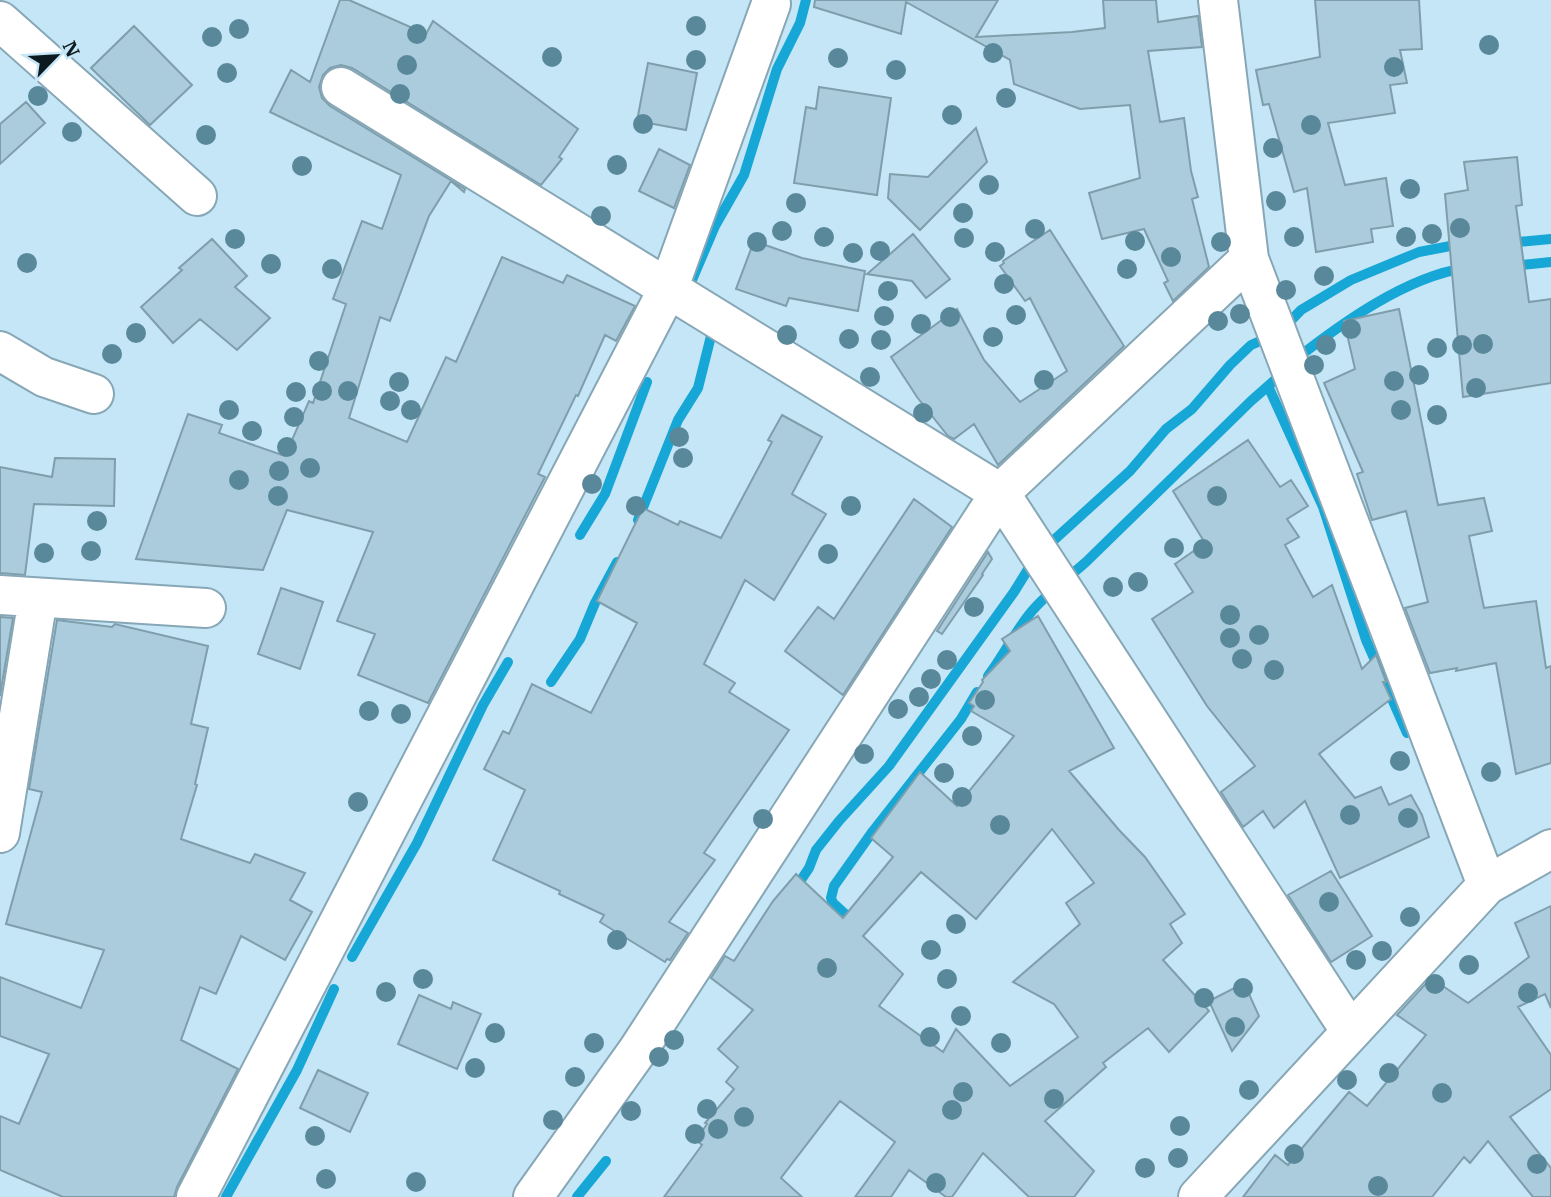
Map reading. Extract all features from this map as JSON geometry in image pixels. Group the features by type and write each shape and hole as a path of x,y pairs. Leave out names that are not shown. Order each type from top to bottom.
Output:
{"street":[{"path":"1218,0 1249,259 1487,885"},
{"path":"196,1197 669,287 771,4"},
{"path":"0,21 197,196"},
{"path":"341,87 669,287 1000,494 1352,1032"},
{"path":"533,1197 638,1050 1000,494 1249,259"},
{"path":"0,351 44,377 93,394"},
{"path":"0,595 206,608"},
{"path":"0,833 38,598"},
{"path":"1198,1197 1487,885 1551,849"}],"building":[{"path":"340,0 349,0 426,34 433,21 578,129 559,157 562,159 541,185 352,68 341,65 330,68 323,75 319,87 322,98 330,106 465,189 464,192 451,181 429,216 390,321 380,317 349,418 407,442 446,357 456,362 502,257 563,283 567,275 635,306 616,341 605,335 578,396 576,395 538,474 545,477 428,703 358,675 375,634 337,621 373,532 287,510 263,570 136,559 188,414 222,425 219,433 285,456 309,401 313,403 346,304 333,299 362,221 382,229 401,175 270,112 291,70 310,82"},
{"path":"815,0 998,0 976,37 1105,28 1103,0 1156,0 1158,22 1198,16 1202,47 1148,51 1160,122 1184,118 1191,171 1198,197 1192,199 1209,267 1173,301 1164,283 1168,281 1144,229 1102,239 1089,193 1140,178 1130,105 1080,109 1014,84 1010,60 906,2 901,34 814,7"},
{"path":"1315,0 1419,0 1422,49 1400,50 1407,83 1390,85 1395,113 1328,123 1345,185 1386,178 1393,226 1371,229 1373,242 1316,252 1307,188 1294,192 1269,104 1263,105 1256,70 1320,57"},
{"path":"134,26 192,85 150,125 91,68"},
{"path":"648,63 697,73 686,130 637,121"},
{"path":"819,87 891,98 877,195 794,183 806,107 816,109"},
{"path":"26,102 45,123 0,164 0,124"},
{"path":"976,128 987,162 920,230 888,198 890,174 928,177"},
{"path":"659,149 690,165 674,208 639,191"},
{"path":"1517,157 1522,205 1516,206 1529,302 1551,299 1551,383 1463,397 1445,194 1468,190 1464,162"},
{"path":"1050,230 1124,346 998,465 974,424 954,439 948,436 917,397 891,357 957,309 984,360 1020,402 1067,371 1030,298 1025,301 1000,266 1003,261"},
{"path":"913,234 950,279 926,298 912,281 867,274"},
{"path":"212,239 247,276 235,287 270,318 237,350 200,319 173,343 141,307"},
{"path":"754,241 802,258 865,271 858,311 789,298 786,306 736,289"},
{"path":"1399,309 1438,505 1484,498 1492,531 1469,536 1484,608 1536,601 1546,668 1551,666 1551,763 1516,774 1496,663 1430,673 1405,608 1428,602 1406,511 1372,520 1357,474 1363,472 1324,383 1355,369 1344,321"},
{"path":"782,415 822,437 792,494 826,514 774,600 745,580 704,664 735,683 729,692 789,730 704,853 715,860 669,922 688,933 670,960 665,962 600,922 604,915 493,860 525,790 484,769 503,731 509,734 532,684 591,713 637,623 597,601 643,508 678,525 680,521 721,538 772,442 768,440"},
{"path":"1248,440 1280,487 1291,480 1308,506 1287,519 1299,537 1285,545 1313,597 1332,585 1362,669 1376,655 1391,699 1319,754 1355,798 1381,787 1389,805 1411,795 1422,815 1429,837 1340,878 1305,801 1274,828 1263,811 1243,827 1221,792 1255,766 1207,706 1152,619 1193,592 1175,564 1205,543 1173,491"},
{"path":"55,458 115,459 114,506 34,504 25,575 0,573 0,467 52,477"},
{"path":"914,499 952,527 843,695 785,651 818,607 834,619"},
{"path":"988,552 992,559 983,575 942,634 937,631"},
{"path":"281,588 323,602 300,669 258,654"},
{"path":"1038,616 1114,748 1069,771 1145,857 1185,914 1170,924 1182,943 1163,960 1209,1011 1169,1052 1148,1028 1103,1063 1106,1067 1045,1121 1094,1171 1074,1197 1029,1197 983,1153 952,1197 946,1197 909,1170 891,1197 855,1197 895,1142 840,1101 781,1178 802,1197 664,1197 702,1145 696,1140 707,1124 705,1123 734,1089 726,1082 738,1067 718,1049 753,1010 711,978 725,956 734,961 773,901 796,874 843,918 893,857 871,838 920,772 957,806 1014,736 971,711 974,706 969,703 982,680 1010,651 1002,639","holes":["1052,829 1094,883 1066,903 1080,924 1013,982 1054,1004 1078,1037 1010,1086 956,1029 943,1052 879,1006 903,974 863,936 921,872 976,919"]},
{"path":"0,617 13,618 0,696"},
{"path":"57,620 112,627 115,624 208,646 191,724 208,728 195,784 197,785 181,839 250,863 255,854 305,873 290,900 312,912 285,960 241,936 216,994 200,987 181,1040 238,1069 174,1197 63,1197 0,1170 0,1116 19,1124 49,1054 0,1036 0,977 81,1008 104,950 6,924 42,792 29,789"},
{"path":"1331,871 1372,936 1331,962 1288,895"},
{"path":"1551,906 1551,1008 1545,994 1518,1007 1551,1055 1551,1089 1510,1117 1551,1168 1551,1197 1533,1197 1488,1141 1470,1163 1464,1157 1432,1197 1243,1197 1275,1155 1288,1165 1349,1092 1367,1106 1426,1035 1397,1015 1431,978 1468,1003 1529,957 1515,923"},
{"path":"1244,983 1259,1016 1232,1051 1209,1001"},
{"path":"419,995 451,1009 453,1002 481,1014 457,1069 398,1044"},
{"path":"318,1070 368,1093 350,1132 300,1108"}],"waterway":[{"path":"686,294 715,226 744,175 777,69 800,23 806,0"},
{"path":"1508,243 1551,239"},
{"path":"1044,549 1130,471 1166,429 1192,409 1251,345 1279,333 1301,310 1351,280 1419,252 1461,244"},
{"path":"1512,266 1551,262"},
{"path":"1296,359 1354,317 1398,291 1443,273 1465,268"},
{"path":"638,520 678,420 698,388 714,324"},
{"path":"988,676 1038,604 1086,562 1285,371"},
{"path":"580,535 605,494 647,382"},
{"path":"1268,386 1323,507 1366,640 1407,733"},
{"path":"795,889 809,868 816,850 889,766 1014,592 1035,558"},
{"path":"551,682 580,639 617,562"},
{"path":"352,957 417,843 483,705 508,662"},
{"path":"855,923 833,903 831,898 834,886 873,831 961,719 977,692"},
{"path":"226,1197 297,1070 334,989"},
{"path":"577,1197 606,1161"}]}
